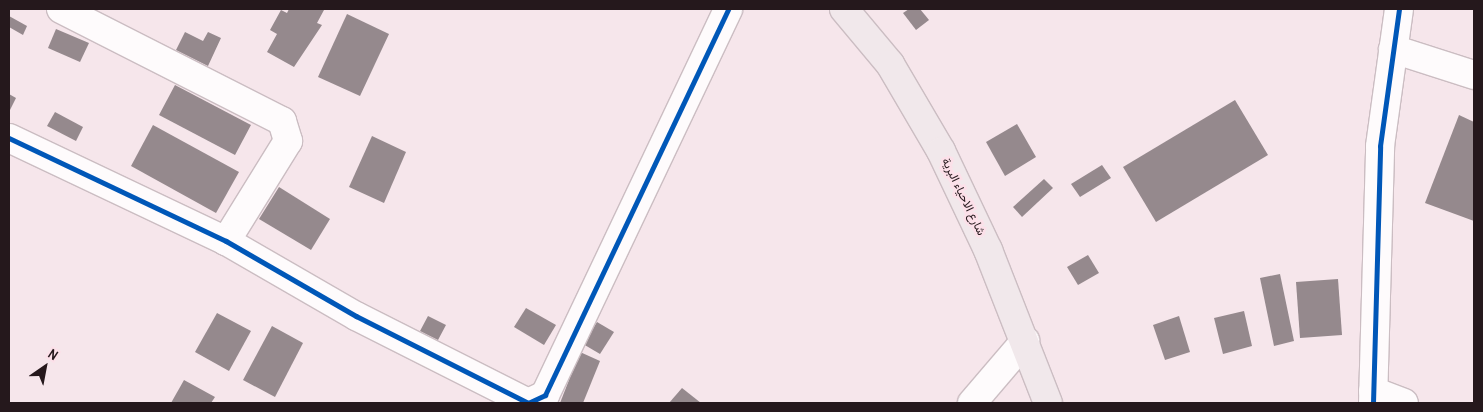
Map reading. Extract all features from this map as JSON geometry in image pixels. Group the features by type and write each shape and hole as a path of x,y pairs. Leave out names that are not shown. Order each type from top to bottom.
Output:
{"main road":[{"name":"شارع الاحياء البرية","path":"844,9 890,64 941,151 1025,341 1048,403"}],"street":[{"path":"61,9 282,121 288,140 226,241"},
{"path":"9,138 226,241 356,316 528,403 539,400 728,9"},
{"path":"1399,9 1380,146 1373,397 1404,403"},
{"path":"1393,49 1474,76"},
{"path":"972,403 1025,341"}],"building":[{"path":"289,9 324,10 317,23 322,25 294,67 267,52 277,34 270,30 281,10 287,13"},
{"path":"909,9 920,9 929,20 916,30 903,13"},
{"path":"347,14 389,34 360,96 318,77"},
{"path":"9,16 27,26 23,35 9,27"},
{"path":"56,29 89,43 80,62 48,48"},
{"path":"185,32 203,41 208,32 221,38 208,66 176,50"},
{"path":"175,85 251,125 235,155 159,115"},
{"path":"9,94 16,98 9,112"},
{"path":"1235,100 1268,155 1156,222 1123,167"},
{"path":"55,112 83,127 76,141 47,126"},
{"path":"1459,115 1474,122 1474,221 1425,203"},
{"path":"1017,124 1036,157 1005,176 986,142"},
{"path":"153,125 239,172 216,213 131,166"},
{"path":"372,136 406,152 384,203 349,187"},
{"path":"1102,165 1111,178 1080,197 1071,184"},
{"path":"1044,179 1053,188 1022,217 1013,207"},
{"path":"279,187 330,219 311,250 259,219"},
{"path":"1088,255 1099,273 1078,285 1067,267"},
{"path":"1280,274 1294,341 1274,346 1260,278"},
{"path":"1338,279 1342,335 1300,338 1296,282"},
{"path":"526,308 556,325 544,345 514,327"},
{"path":"1244,311 1252,346 1223,354 1214,318"},
{"path":"217,313 251,331 229,371 195,352"},
{"path":"428,316 446,325 438,340 420,331"},
{"path":"1179,316 1190,352 1165,360 1153,325"},
{"path":"597,322 614,332 600,354 583,344"},
{"path":"272,326 303,343 275,397 243,380"},
{"path":"580,352 600,361 583,403 560,403"},
{"path":"184,380 215,397 211,403 171,403"},
{"path":"682,388 701,403 669,403"}],"cycle path":[{"path":"9,138 226,241 356,316 528,403 545,395 728,9"},
{"path":"1373,403 1380,146 1399,9"}]}
